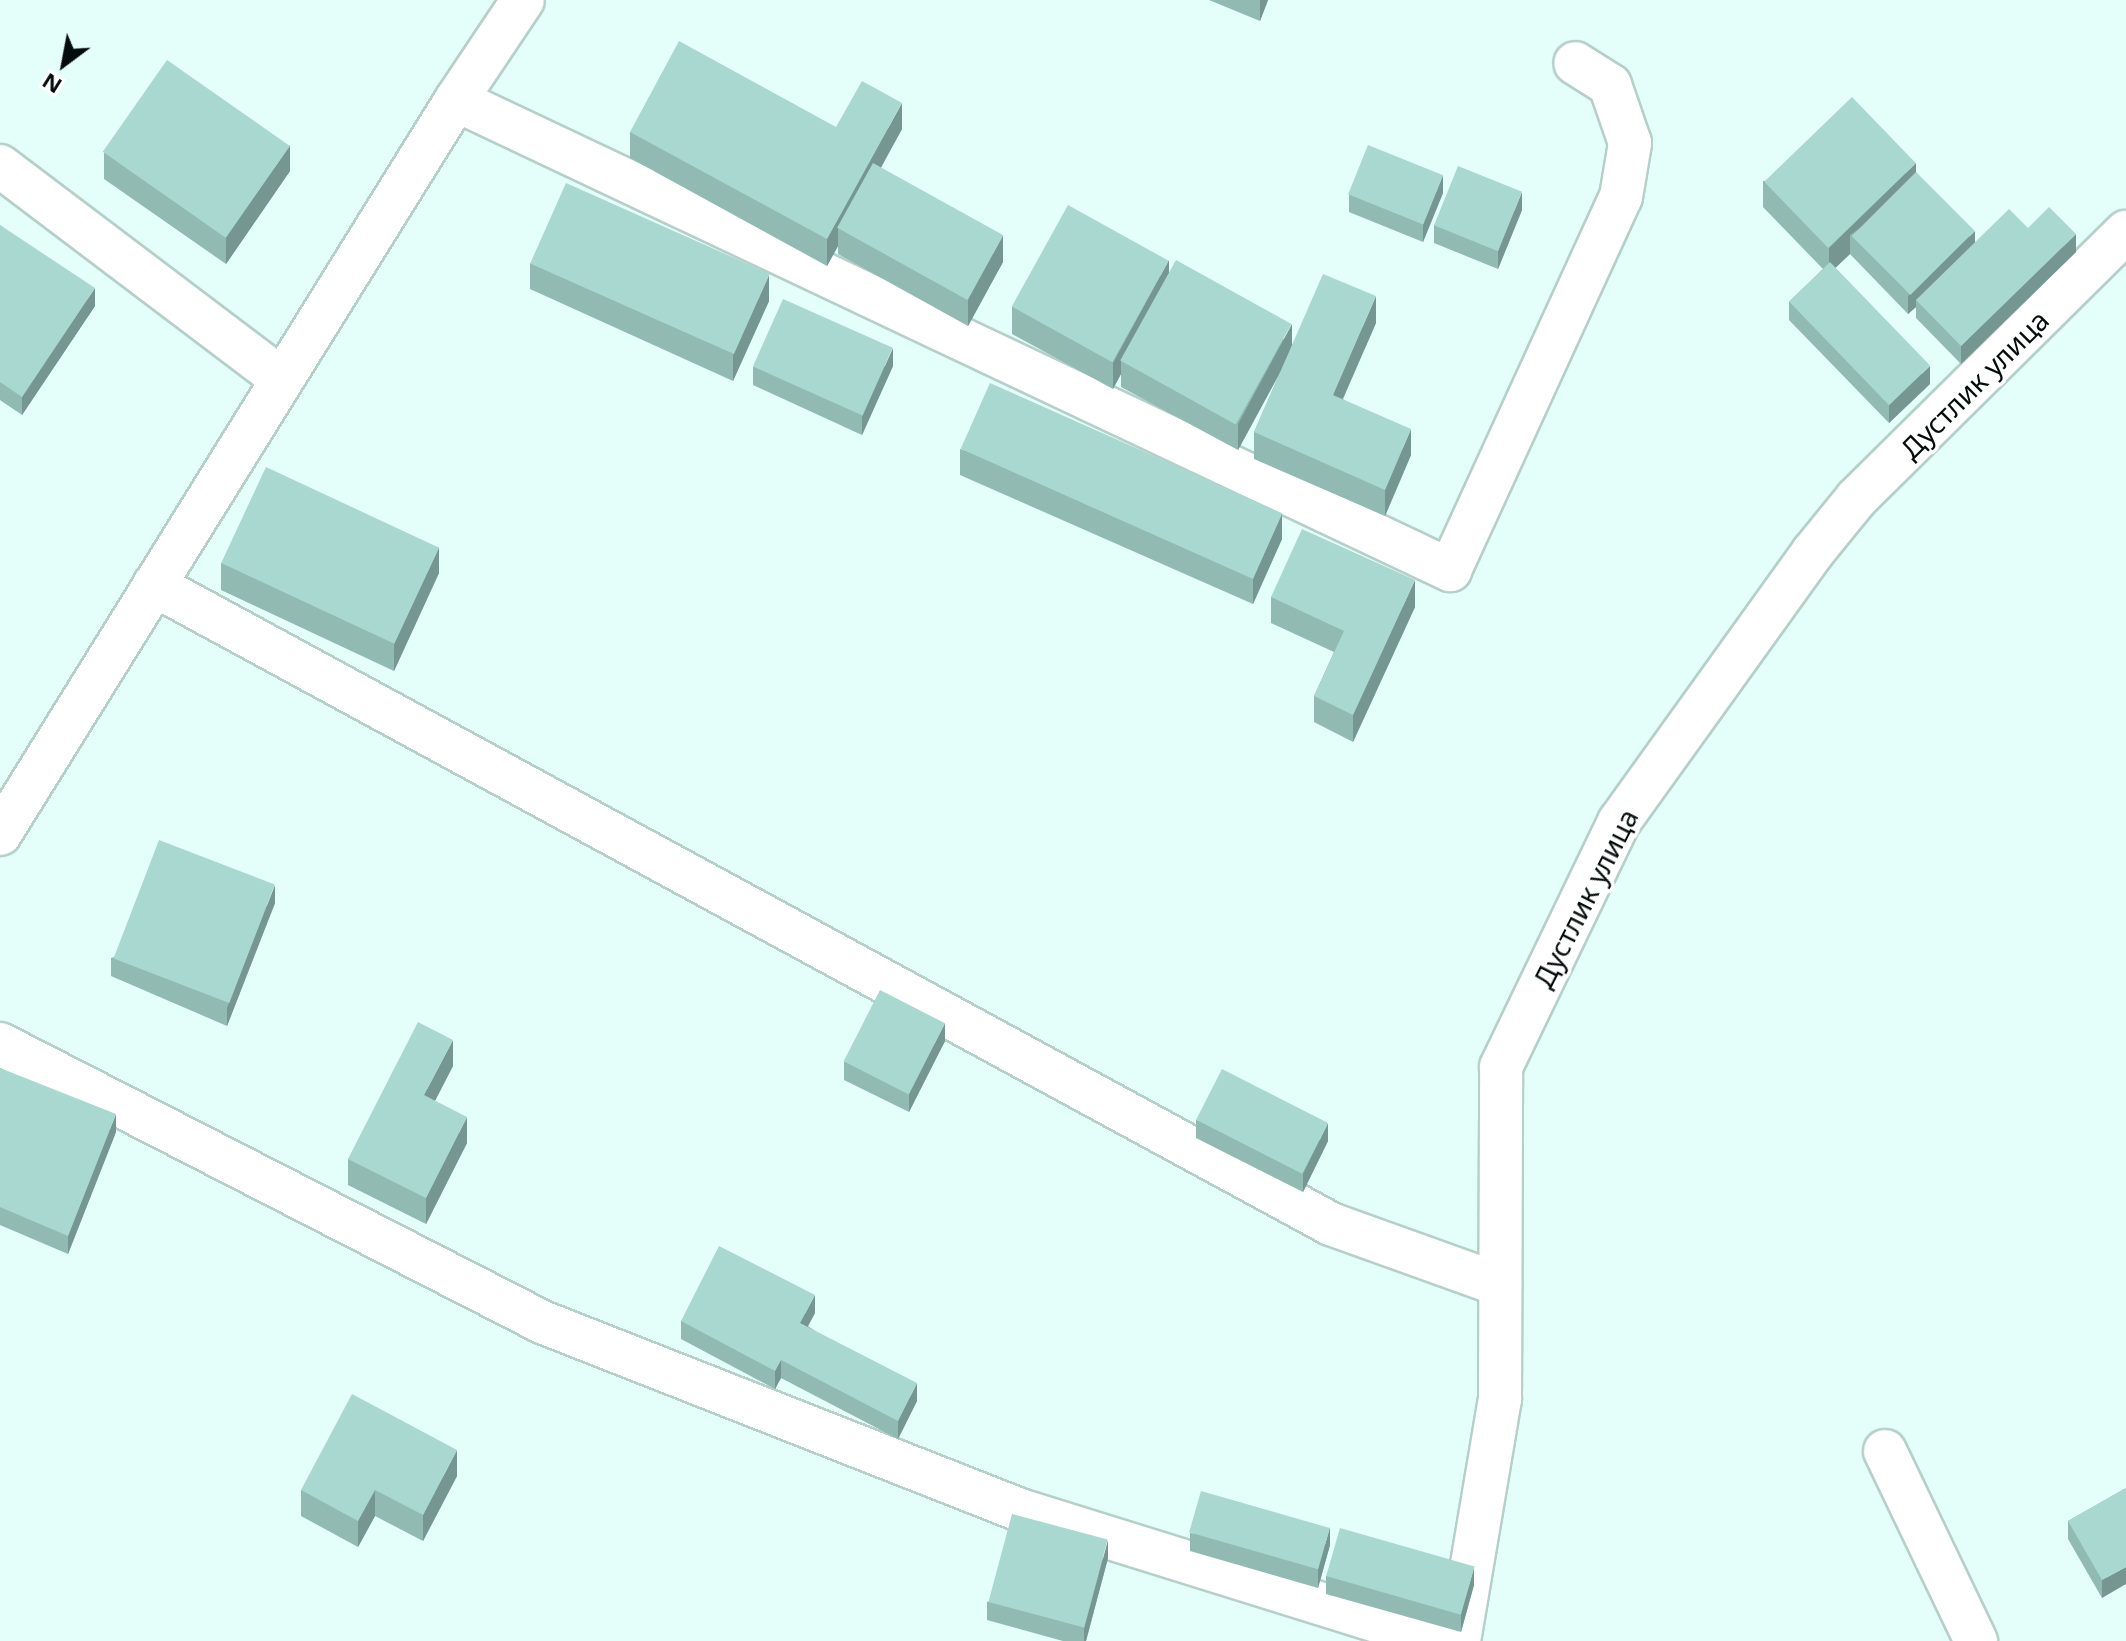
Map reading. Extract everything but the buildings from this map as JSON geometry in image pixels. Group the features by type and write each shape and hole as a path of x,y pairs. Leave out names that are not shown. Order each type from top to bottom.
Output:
{"street":[{"path":"0,833 456,100 523,0"},
{"path":"456,100 1450,570 1621,197 1630,143 1615,99 1610,85 1575,63"},
{"path":"0,166 282,379"},
{"name":"Дустлик улица","path":"1459,1641 1500,1399 1501,1067 1619,822 1813,552 1856,499 2126,232"},
{"path":"154,585 1331,1224 1500,1285"},
{"path":"0,1044 542,1322 1020,1510 1440,1641"},
{"path":"1885,1451 1976,1641"}]}
